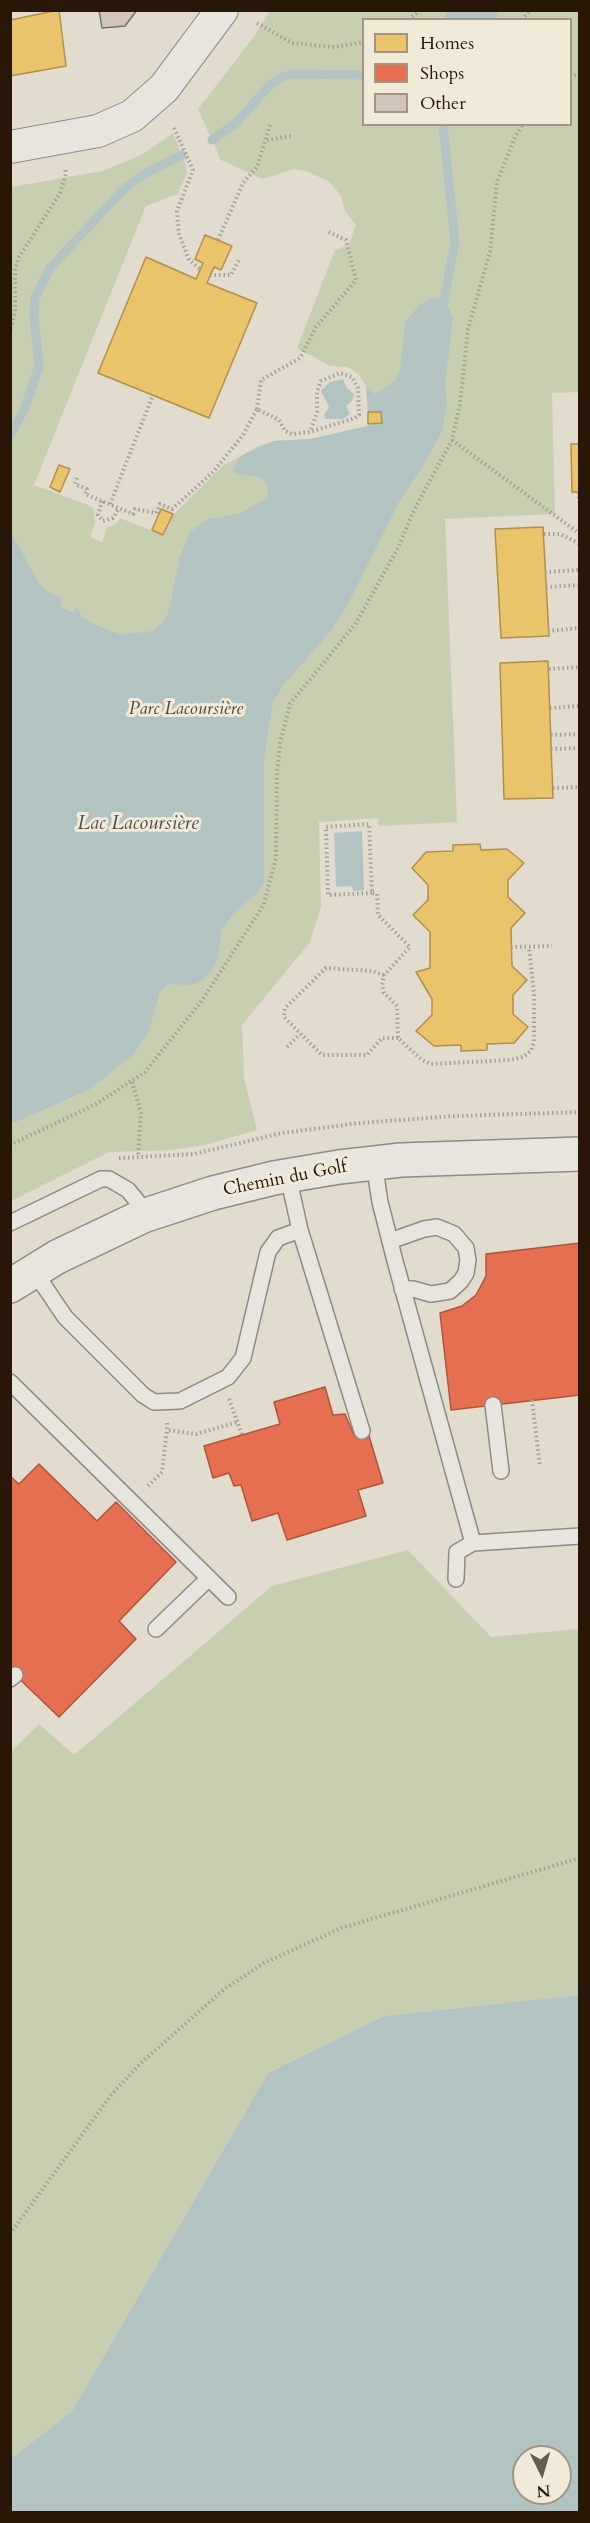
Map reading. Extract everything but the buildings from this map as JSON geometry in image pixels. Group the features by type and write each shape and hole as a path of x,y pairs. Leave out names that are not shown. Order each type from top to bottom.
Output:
{"street":[{"path":"10,147 98,131 132,116 164,88 222,10"},
{"name":"Chemin du Golf","path":"22,1279 80,1245 143,1216 213,1193 288,1176 374,1163 579,1154"}],"lane":[{"path":"374,1163 380,1202 402,1289 473,1543"},
{"path":"288,1176 300,1230 362,1431"},
{"path":"10,1223 101,1179 109,1179 128,1190 143,1216"},
{"path":"390,1241 424,1228 437,1227 449,1230 459,1238 467,1254 467,1267 463,1278 450,1291 432,1294 413,1288 402,1289"},
{"path":"22,1279 65,1317 143,1395 154,1402 172,1403 189,1398 235,1371 246,1348 268,1252 278,1238 300,1230"},
{"path":"10,1382 228,1597"},
{"path":"493,1405 501,1471"},
{"path":"456,1579 457,1552 473,1543 579,1536"},
{"path":"156,1629 209,1578"}],"path":[{"path":"257,23 292,43 334,47 362,42"},
{"path":"218,240 243,183 257,167 270,125"},
{"path":"10,1145 96,1104 145,1072 164,1051 203,999 264,904 276,858 277,773 280,743 290,704 362,614 452,440 460,404 468,329 490,252 497,182 520,126"},
{"path":"174,128 193,170 191,181 177,211 179,234 189,260 200,269"},
{"path":"267,140 291,136"},
{"path":"10,333 15,310 15,270 19,257 60,193 66,174"},
{"path":"77,478 75,484 87,489 85,494 133,514 135,508 156,513 160,504 172,509 212,473 243,435 257,409 261,380 300,358 316,327 356,280 346,240 326,231"},
{"path":"210,275 231,275 240,258"},
{"path":"257,409 279,420 285,431 292,434 310,432 351,421 359,415 358,388 352,376 340,373 321,381 317,392 315,418 310,432"},
{"path":"110,504 153,395"},
{"path":"452,440 579,534"},
{"path":"578,492 579,504"},
{"path":"102,501 98,515 103,521 113,518 119,508"},
{"path":"544,534 560,534 579,544"},
{"path":"545,572 579,570"},
{"path":"546,587 579,585"},
{"path":"549,631 579,628"},
{"path":"549,669 579,667"},
{"path":"550,708 579,706"},
{"path":"551,735 579,734"},
{"path":"551,749 579,748"},
{"path":"553,788 579,787"},
{"path":"372,893 369,824 326,827 328,895 377,894 378,915 410,947 384,975 384,993 397,1006 398,1038"},
{"path":"384,975 372,971 326,968 285,1008 284,1017 322,1055 367,1055 382,1038 398,1038 422,1060 431,1064 510,1060 523,1057 531,1051 534,1042 529,946"},
{"path":"511,947 552,946"},
{"path":"287,1047 300,1034"},
{"path":"132,1082 141,1113 138,1157"},
{"path":"114,1160 194,1154 282,1133 360,1123 455,1116 579,1112"},
{"path":"226,1394 242,1435"},
{"path":"532,1400 540,1467"},
{"path":"162,1472 167,1419"},
{"path":"167,1430 196,1434 238,1422"},
{"path":"10,2234 111,2095 167,2039 231,1984 264,1963 341,1928 579,1858"}],"green space":[{"name":"Parc Lacoursière","path":"270,11 579,11 579,392 552,393 555,514 445,519 457,822 379,826 378,818 319,822 321,907 310,942 242,1025 244,1078 257,1130 205,1145 173,1150 109,1152 11,1201 11,187 103,171 143,154 173,133 185,163 187,174 177,194 146,206 34,485 93,507 95,523 90,537 102,542 107,528 116,524 120,518 164,536 174,514 223,466 256,447 274,441 310,439 381,423 381,412 368,412 366,386 359,375 348,367 330,366 297,348 335,250 349,245 356,225 345,211 341,196 330,182 306,171 294,169 263,179 221,160 198,109 253,38"},
{"path":"408,1550 491,1637 579,1629 579,1995 384,2016 268,2073 72,2411 11,2459 11,1752 39,1724 74,1755 272,1586"}],"water":[{"path":"447,11 497,11 497,18 444,18"},
{"name":"Lac Lacoursière","path":"433,298 444,299 453,318 445,384 447,408 442,431 426,461 399,502 347,606 331,631 285,683 273,702 264,760 264,882 258,892 233,914 222,929 218,957 211,972 202,980 190,985 169,984 160,991 149,1031 133,1055 90,1089 11,1124 10,531 40,585 48,592 63,598 60,607 73,613 77,607 81,616 91,623 120,635 152,631 164,621 168,613 180,557 190,532 208,519 242,513 267,497 268,488 262,478 236,474 233,470 241,456 274,441 310,439 381,423 381,412 368,412 366,386 375,394 395,381 400,370 405,323 419,305"},
{"path":"343,379 346,387 354,394 352,401 346,406 350,414 343,419 325,419 324,415 329,407 321,391 330,382"},
{"path":"362,831 364,890 354,891 351,886 336,887 334,833"},
{"path":"579,1995 579,2512 11,2512 11,2459 72,2411 268,2073 384,2016"}],"waterway":[{"path":"212,140 236,123 270,85 282,77 292,74 362,75"},
{"path":"442,309 455,243 443,126"},
{"path":"10,435 25,408 39,366 34,315 35,298 50,268 123,190 144,174 182,155"}]}
